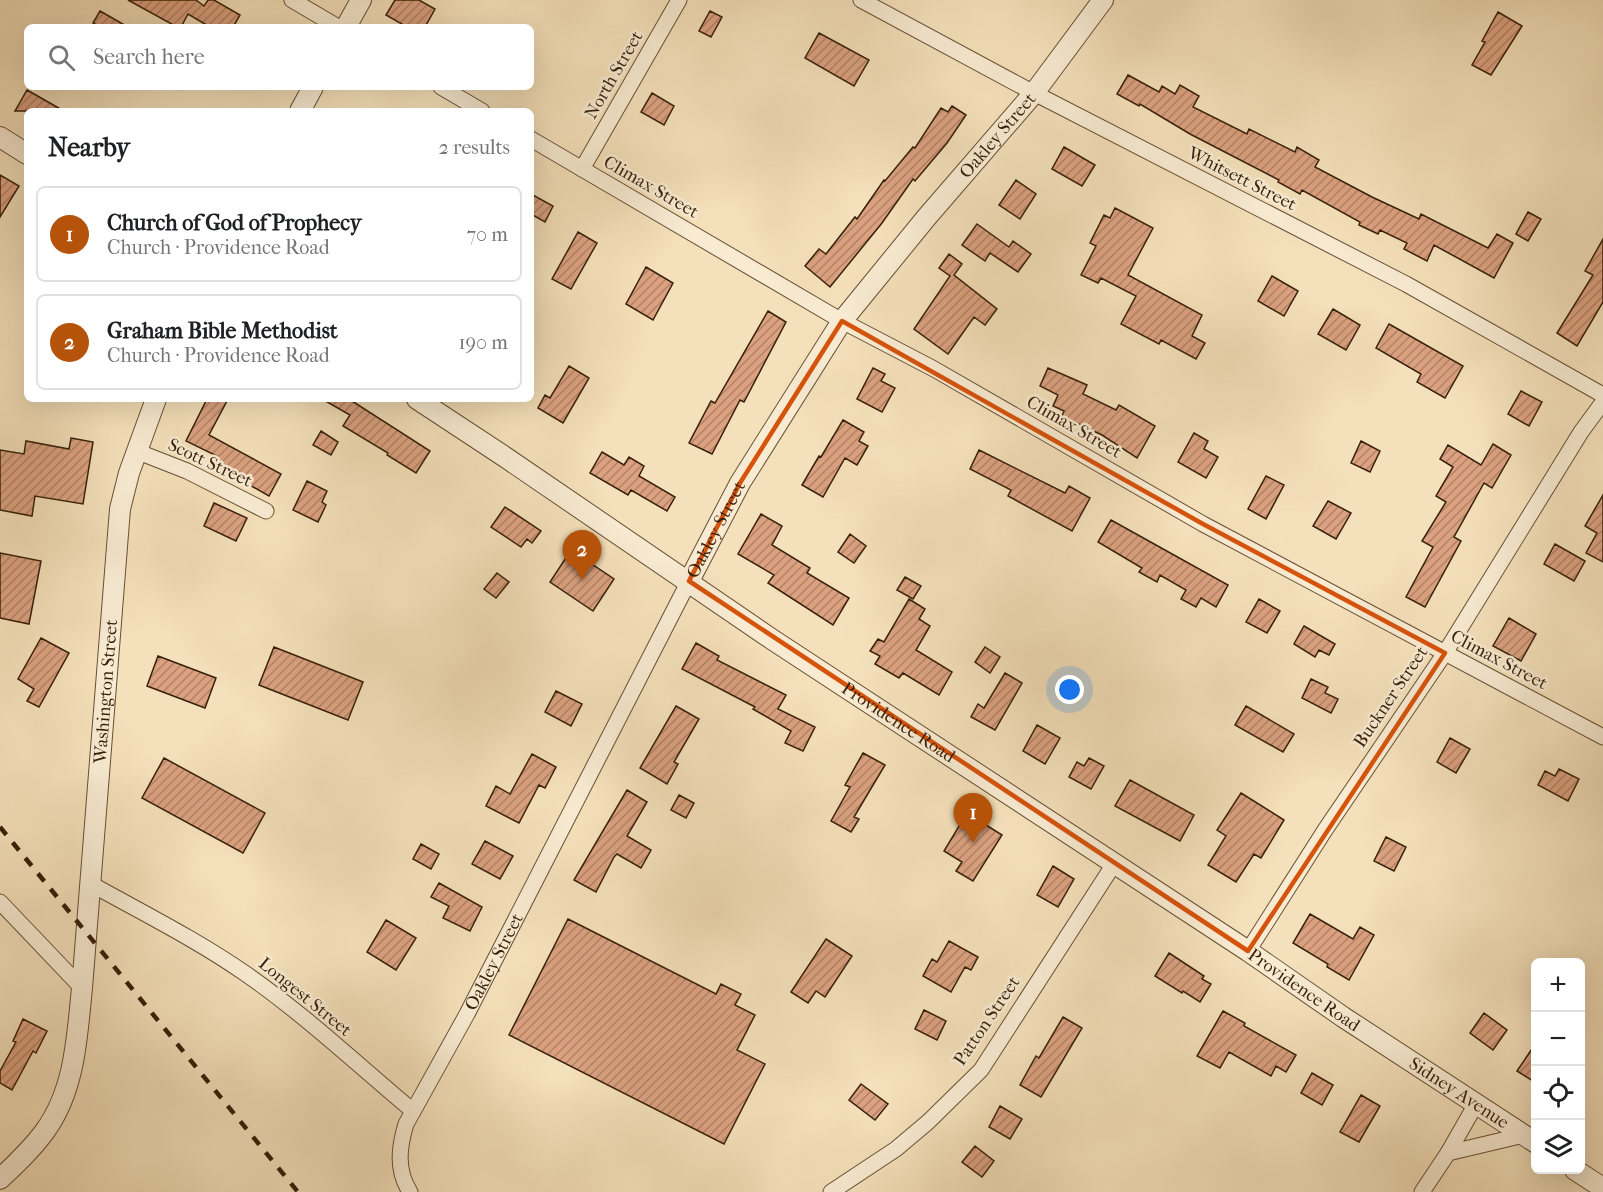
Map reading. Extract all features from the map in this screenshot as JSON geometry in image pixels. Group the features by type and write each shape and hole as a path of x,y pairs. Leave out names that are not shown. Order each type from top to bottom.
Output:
{"street":[{"path":"292,0 333,24"},
{"path":"348,24 361,0"},
{"name":"North Street","path":"582,169 679,0"},
{"name":"Whitsett Street","path":"861,0 1034,93 1406,284 1603,395"},
{"name":"Oakley Street","path":"412,1112 467,1014 740,483 842,321 926,218 1034,93 1103,0"},
{"path":"302,108 311,90"},
{"path":"446,90 477,108"},
{"path":"0,137 24,152"},
{"name":"Climax Street","path":"534,141 842,321 934,369 1203,524 1603,737"},
{"name":"Washington Street","path":"0,1179 46,1130 63,1095 73,1067 91,884 120,509 136,451 155,402"},
{"name":"Providence Road","path":"421,402 783,646 1248,951 1383,1043"},
{"name":"Buckner Street","path":"1248,951 1338,811 1445,653 1581,432 1603,402"},
{"name":"Scott Street","path":"136,451 187,471 266,511"},
{"name":"Patton Street","path":"831,1192 896,1149 928,1122 981,1070 1114,864"},
{"name":"Longest Street","path":"91,884 209,949 246,974 283,1002 412,1112"},
{"path":"0,902 82,988"},
{"name":"Sidney Avenue","path":"1383,1043 1530,1139"},
{"path":"1422,1192 1476,1104"},
{"path":"410,1192 401,1172 399,1158 400,1144 412,1112"},
{"path":"1448,1153 1530,1139"},
{"path":"1581,1174 1603,1188"}],"highlighted area":[{"path":"842,321 1203,524 1445,653 1248,951 689,581 740,483"}],"building":[{"path":"128,0 196,0 204,6 208,0 214,0 240,15 235,24 205,24 188,14 183,24 172,24"},
{"path":"395,0 419,0 435,9 427,24 402,24 386,15"},
{"path":"100,11 123,24 95,24 93,23"},
{"path":"710,11 722,17 711,37 699,31"},
{"path":"1498,12 1522,26 1491,75 1472,65"},
{"path":"819,33 869,60 854,86 805,58"},
{"path":"1128,75 1159,92 1162,86 1175,94 1180,85 1199,96 1193,107 1247,134 1249,129 1295,152 1297,147 1319,160 1315,167 1419,219 1421,214 1488,248 1497,234 1513,243 1494,278 1434,245 1427,261 1404,249 1407,243 1380,230 1378,234 1359,225 1360,222 1302,190 1300,194 1278,182 1279,180 1190,134 1140,104 1139,106 1117,94"},
{"path":"27,90 59,108 24,108 24,111 15,111"},
{"path":"652,93 674,106 664,125 641,112"},
{"path":"952,106 966,115 947,143 915,181 913,179 882,223 830,287 805,266 819,249 826,254 855,217 857,219 884,180 913,147 915,148 941,108 948,112"},
{"path":"1064,147 1095,165 1082,186 1052,169"},
{"path":"0,175 19,186 0,217"},
{"path":"1016,180 1036,194 1020,219 999,205"},
{"path":"534,196 553,206 545,222 534,216"},
{"path":"1115,208 1153,228 1128,275 1202,315 1192,336 1205,343 1196,359 1161,340 1159,344 1121,324 1136,296 1101,278 1098,283 1081,275 1096,246 1090,243 1104,215 1110,218"},
{"path":"1528,212 1541,219 1528,241 1516,234"},
{"path":"977,224 1009,247 1013,241 1031,254 1018,272 990,253 985,261 962,245"},
{"path":"578,232 597,243 571,289 552,279"},
{"path":"1603,239 1603,302 1577,346 1557,333 1593,275 1585,271"},
{"path":"949,254 962,264 954,275 997,309 985,325 974,317 948,354 914,329 950,276 939,268"},
{"path":"646,267 673,283 653,320 626,304"},
{"path":"1272,276 1298,291 1284,316 1258,301"},
{"path":"1333,309 1360,325 1346,350 1318,334"},
{"path":"768,311 786,322 744,402 740,400 712,454 689,443 711,401 715,403"},
{"path":"1389,324 1463,366 1445,398 1417,382 1421,374 1376,348"},
{"path":"569,366 589,378 563,423 538,408 545,395 550,398"},
{"path":"873,368 885,374 881,381 895,388 882,412 857,399"},
{"path":"1048,368 1087,385 1083,394 1116,410 1119,405 1155,426 1137,458 1102,435 1062,416 1064,411 1053,406 1058,395 1040,386"},
{"path":"1521,391 1542,402 1529,426 1508,414"},
{"path":"206,402 226,402 209,435 281,474 269,496 232,475 212,467 217,456 186,441"},
{"path":"327,402 354,402 430,451 416,473 343,426 350,415"},
{"path":"843,420 864,432 859,441 868,446 857,465 845,458 823,497 802,485"},
{"path":"321,431 338,442 331,455 313,445"},
{"path":"1194,433 1208,441 1204,449 1218,457 1206,478 1178,462"},
{"path":"71,438 93,442 83,504 35,496 32,516 0,510 0,450 24,454 26,441 69,449"},
{"path":"1361,441 1380,451 1370,472 1351,463"},
{"path":"1493,444 1511,455 1492,488 1484,483 1454,537 1461,541 1425,607 1406,597 1433,547 1422,541 1446,502 1436,496 1453,467 1440,459 1448,445 1481,465"},
{"path":"979,450 1065,493 1069,486 1090,498 1072,531 1008,496 1011,490 970,469"},
{"path":"602,452 624,465 629,457 644,466 639,476 675,497 667,511 631,490 628,495 590,473"},
{"path":"1266,476 1284,485 1266,519 1248,509"},
{"path":"307,481 327,491 322,502 326,505 318,522 293,510"},
{"path":"1603,495 1603,562 1586,553 1597,533 1585,526"},
{"path":"1328,501 1351,513 1336,539 1313,526"},
{"path":"214,503 247,518 236,541 204,526"},
{"path":"505,507 541,531 532,543 527,539 521,547 491,527"},
{"path":"761,514 782,526 772,545 810,568 807,573 849,598 833,625 768,583 774,575 738,554"},
{"path":"1111,520 1228,585 1216,607 1201,598 1196,607 1181,599 1186,590 1160,575 1157,582 1139,572 1142,568 1098,542"},
{"path":"850,534 866,546 854,563 838,552"},
{"path":"1555,544 1585,561 1574,581 1544,564"},
{"path":"571,550 614,579 593,611 550,582"},
{"path":"0,553 41,561 29,624 0,618"},
{"path":"497,573 509,582 496,598 484,589"},
{"path":"905,577 921,586 913,599 897,590"},
{"path":"909,599 925,609 919,619 930,626 916,650 952,672 939,695 903,673 899,678 875,664 880,656 870,651 878,639 884,642"},
{"path":"1259,599 1280,611 1267,633 1246,622"},
{"path":"1509,618 1536,634 1521,661 1493,646"},
{"path":"1304,626 1335,644 1329,655 1319,650 1315,657 1294,644"},
{"path":"41,638 69,653 39,707 27,701 34,689 18,679"},
{"path":"696,643 719,656 717,660 786,695 778,709 815,727 803,751 785,743 791,731 753,709 755,707 682,669"},
{"path":"274,647 363,682 348,720 259,685"},
{"path":"985,647 1000,657 990,673 975,662"},
{"path":"158,656 216,678 205,708 147,686"},
{"path":"1005,673 1022,683 995,730 971,717 978,704 984,708"},
{"path":"1311,679 1328,687 1325,693 1338,699 1331,713 1302,698"},
{"path":"556,691 582,704 571,726 545,712"},
{"path":"676,706 699,719 674,762 678,764 667,784 640,768"},
{"path":"1246,706 1294,734 1283,752 1235,725"},
{"path":"1037,725 1060,738 1045,764 1023,751"},
{"path":"1450,738 1470,749 1456,773 1437,762"},
{"path":"863,753 885,765 854,817 859,819 851,832 831,821 850,787 845,785"},
{"path":"532,754 556,767 545,788 539,785 519,823 486,806 496,786 510,794"},
{"path":"164,758 265,813 243,853 142,798"},
{"path":"1089,758 1104,766 1091,789 1069,777 1077,762 1084,766"},
{"path":"1559,769 1579,779 1568,801 1538,785 1545,771 1555,776"},
{"path":"1130,780 1194,815 1180,841 1115,806"},
{"path":"627,790 647,802 627,836 651,850 641,868 617,854 596,892 574,880"},
{"path":"1241,793 1284,820 1261,858 1254,854 1236,882 1208,865 1226,836 1217,830"},
{"path":"679,795 694,803 686,818 671,810"},
{"path":"967,813 1002,835 973,881 956,871 962,862 944,851"},
{"path":"1386,837 1406,847 1394,871 1374,861"},
{"path":"485,841 513,856 500,879 472,864"},
{"path":"421,844 439,854 431,869 413,859"},
{"path":"1053,866 1074,879 1058,907 1037,895"},
{"path":"439,883 482,907 470,931 443,918 449,906 431,897"},
{"path":"1310,914 1353,939 1360,927 1374,935 1349,980 1293,943"},
{"path":"568,919 716,994 721,984 741,994 735,1005 755,1015 737,1050 765,1064 724,1144 509,1035"},
{"path":"386,920 416,938 396,970 367,952"},
{"path":"826,939 852,956 825,997 816,991 808,1003 791,992"},
{"path":"949,941 978,957 971,970 965,967 951,992 923,976 932,959 937,962"},
{"path":"1169,953 1204,976 1202,979 1211,984 1200,1002 1155,976"},
{"path":"924,1010 946,1021 937,1040 915,1029"},
{"path":"1223,1011 1245,1023 1244,1026 1296,1055 1286,1072 1276,1066 1271,1076 1229,1052 1220,1068 1197,1056"},
{"path":"1484,1013 1507,1030 1493,1050 1470,1033"},
{"path":"1063,1017 1082,1028 1041,1097 1020,1085 1036,1056 1039,1058"},
{"path":"23,1019 47,1031 36,1053 33,1051 12,1090 0,1083 0,1071 16,1042 13,1041"},
{"path":"1531,1050 1531,1080 1517,1071"},
{"path":"1312,1073 1333,1085 1322,1105 1301,1093"},
{"path":"861,1084 888,1104 875,1120 849,1100"},
{"path":"1361,1095 1380,1106 1359,1142 1340,1132"},
{"path":"1000,1106 1022,1119 1010,1139 989,1127"},
{"path":"975,1146 994,1161 982,1177 962,1162"}],"railway":[{"path":"0,827 298,1192"}],"place":[{"name":"Graham Bible Methodist","path":"582,580"},
{"name":"Church of God of Prophecy","path":"973,843"}]}
